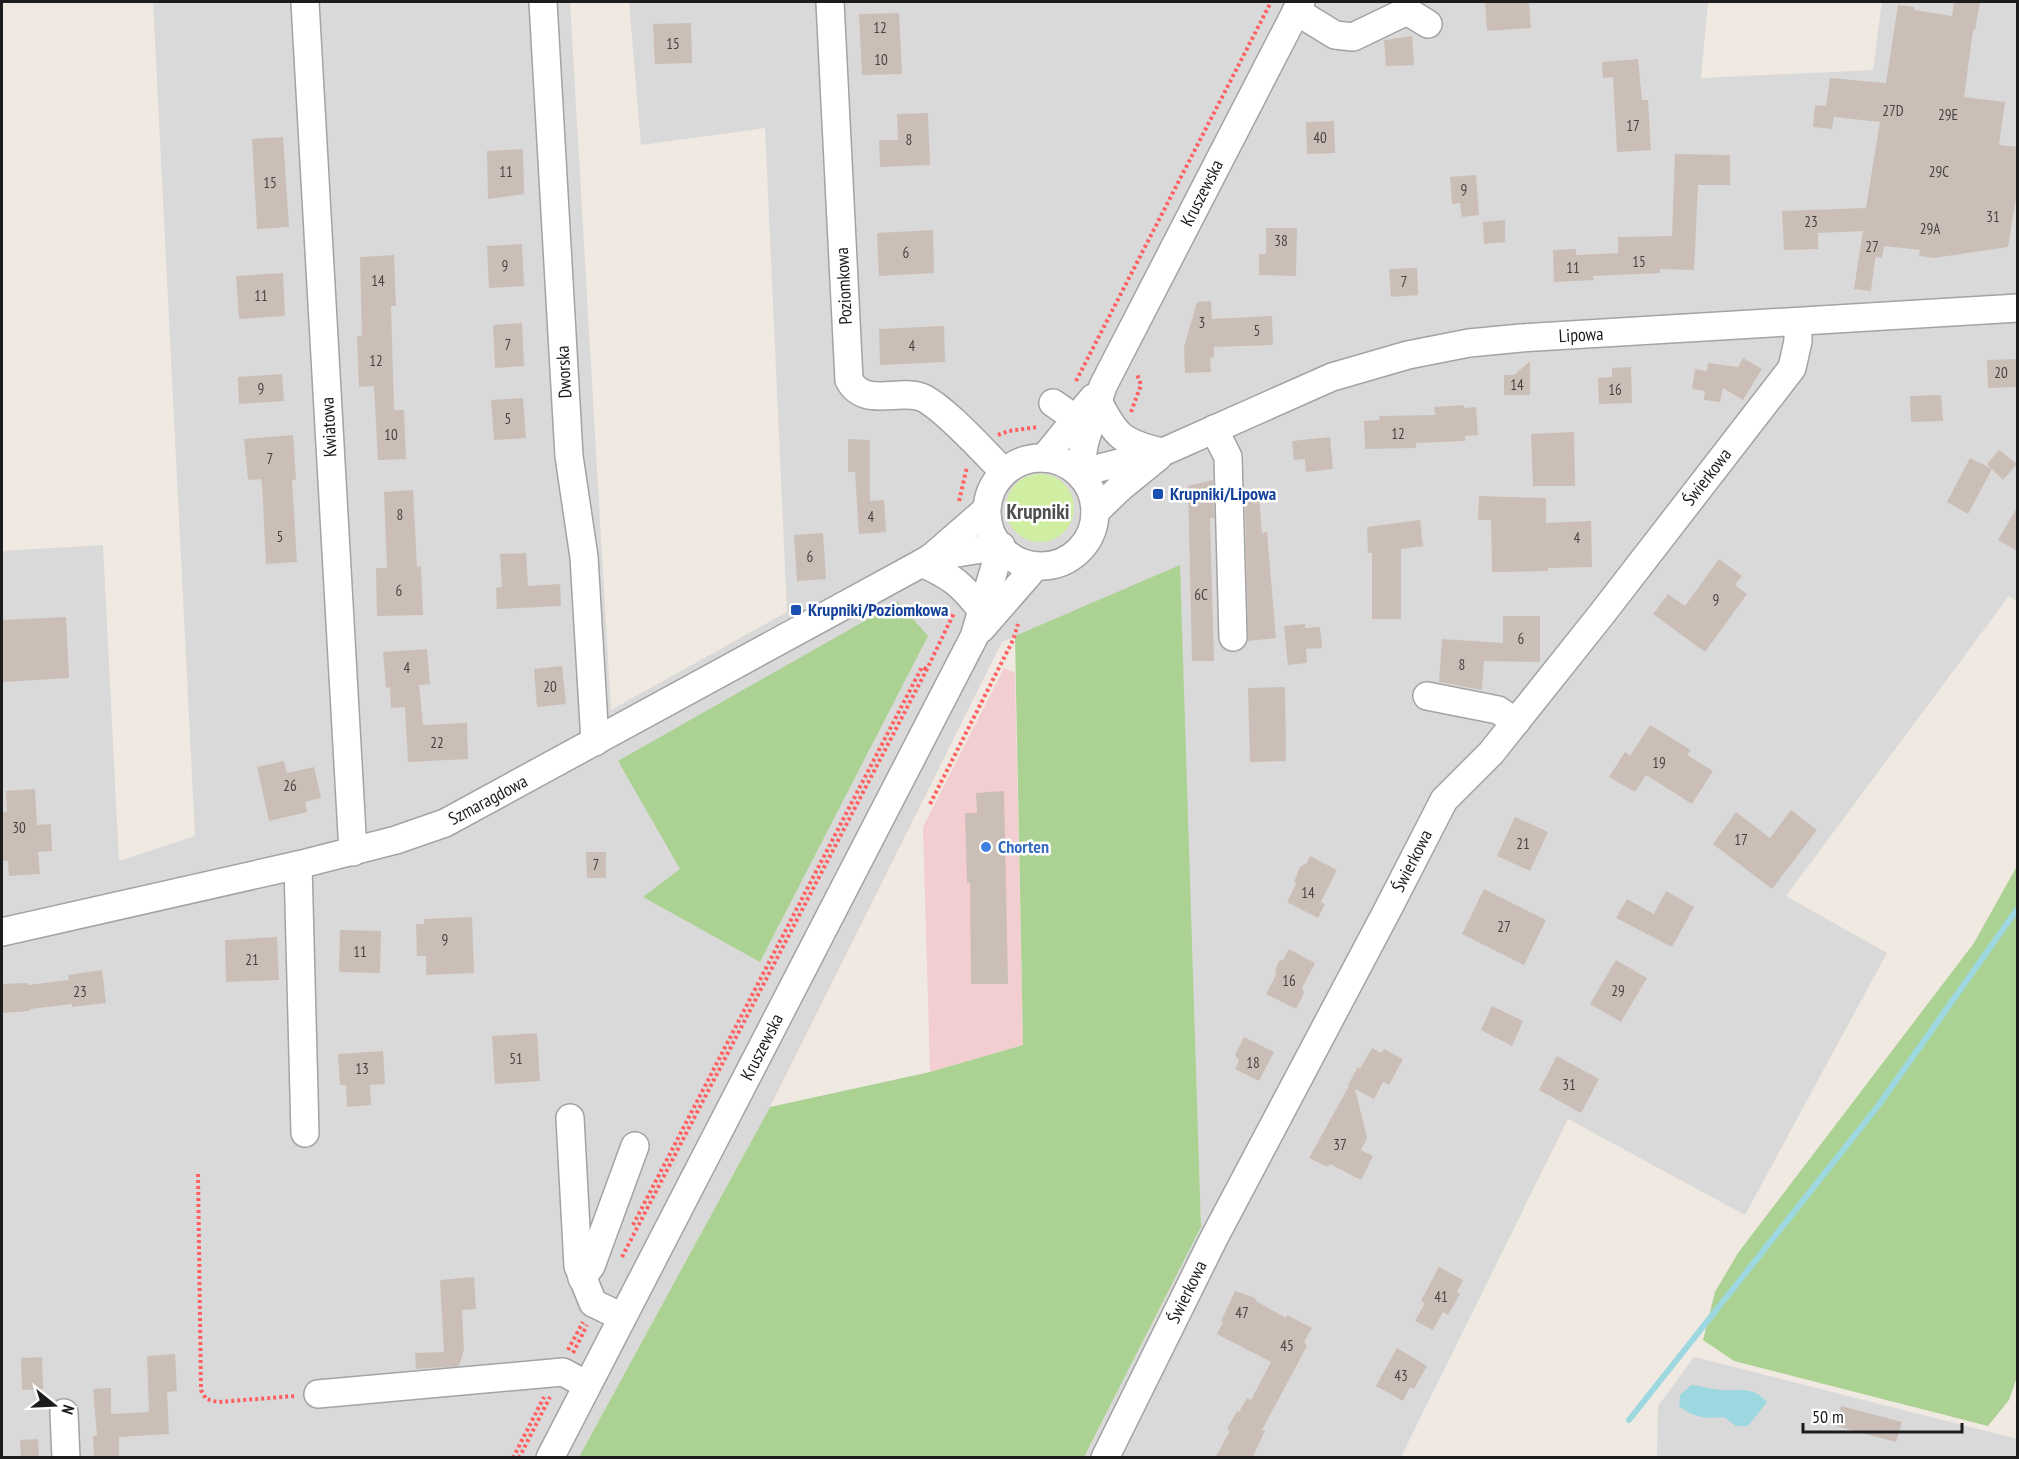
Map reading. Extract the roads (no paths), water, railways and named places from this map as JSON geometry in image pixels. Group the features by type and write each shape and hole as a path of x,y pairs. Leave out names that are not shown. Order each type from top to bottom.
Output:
{"street":[{"name":"Kwiatowa","path":"304,2 353,852"},
{"name":"Dworska","path":"543,2 569,456 584,557 595,742"},
{"name":"Poziomkowa","path":"830,2 849,380 853,388 870,396 919,396 936,404 1004,472"},
{"path":"1299,6 1335,35 1353,37 1407,11 1428,24"},
{"name":"Kruszewska","path":"1079,474 1085,441 1101,393 1299,6"},
{"name":"Lipowa","path":"1079,474 1163,453 1332,377 1408,355 1469,343 2017,306"},
{"name":"Świerkowa","path":"1105,1458 1214,1238 1444,800 1491,753 1516,722 1792,368 1798,341 1798,322"},
{"path":"1101,393 1113,429 1136,446 1163,453"},
{"name":"Kruszewska","path":"1044,458 1063,410 1101,393"},
{"path":"1215,429 1228,457 1233,637"},
{"name":"Lipowa","path":"1095,512 1121,487 1163,453"},
{"path":"1044,458 1059,461 1079,474 1091,491 1095,512 1094,522 1083,546 1072,556 1059,563 1035,567 1014,559 1000,546 992,534 986,510 992,489 1004,472 1027,459 1044,458"},
{"name":"Szmaragdowa","path":"2,932 353,852 445,823 927,560 986,510"},
{"name":"Szmaragdowa","path":"927,560 1000,546"},
{"name":"Kruszewska","path":"974,637 969,610 1000,546"},
{"path":"927,560 965,588 969,610"},
{"name":"Kruszewska","path":"550,1458 974,637 1035,567"},
{"path":"1427,696 1498,710 1516,722"},
{"path":"298,865 305,1132"},
{"path":"570,1118 578,1266 595,1304 622,1317"},
{"path":"582,1278 591,1266 635,1146"},
{"path":"318,1394 559,1373 587,1385"},
{"path":"64,1413 66,1458"}],"water":[{"path":"1691,1385 1721,1390 1751,1391 1767,1402 1748,1426 1736,1426 1724,1417 1700,1417 1679,1406 1680,1395"}],"waterway":[{"path":"1629,1420 1878,1106 2018,908"}],"place":[{"name":"Krupniki/Lipowa","path":"1158,494"},
{"name":"Krupniki/Poziomkowa","path":"796,610"},
{"name":"Chorten","path":"986,847"}],"district":[{"name":"Krupniki","path":"1038,512"}]}
